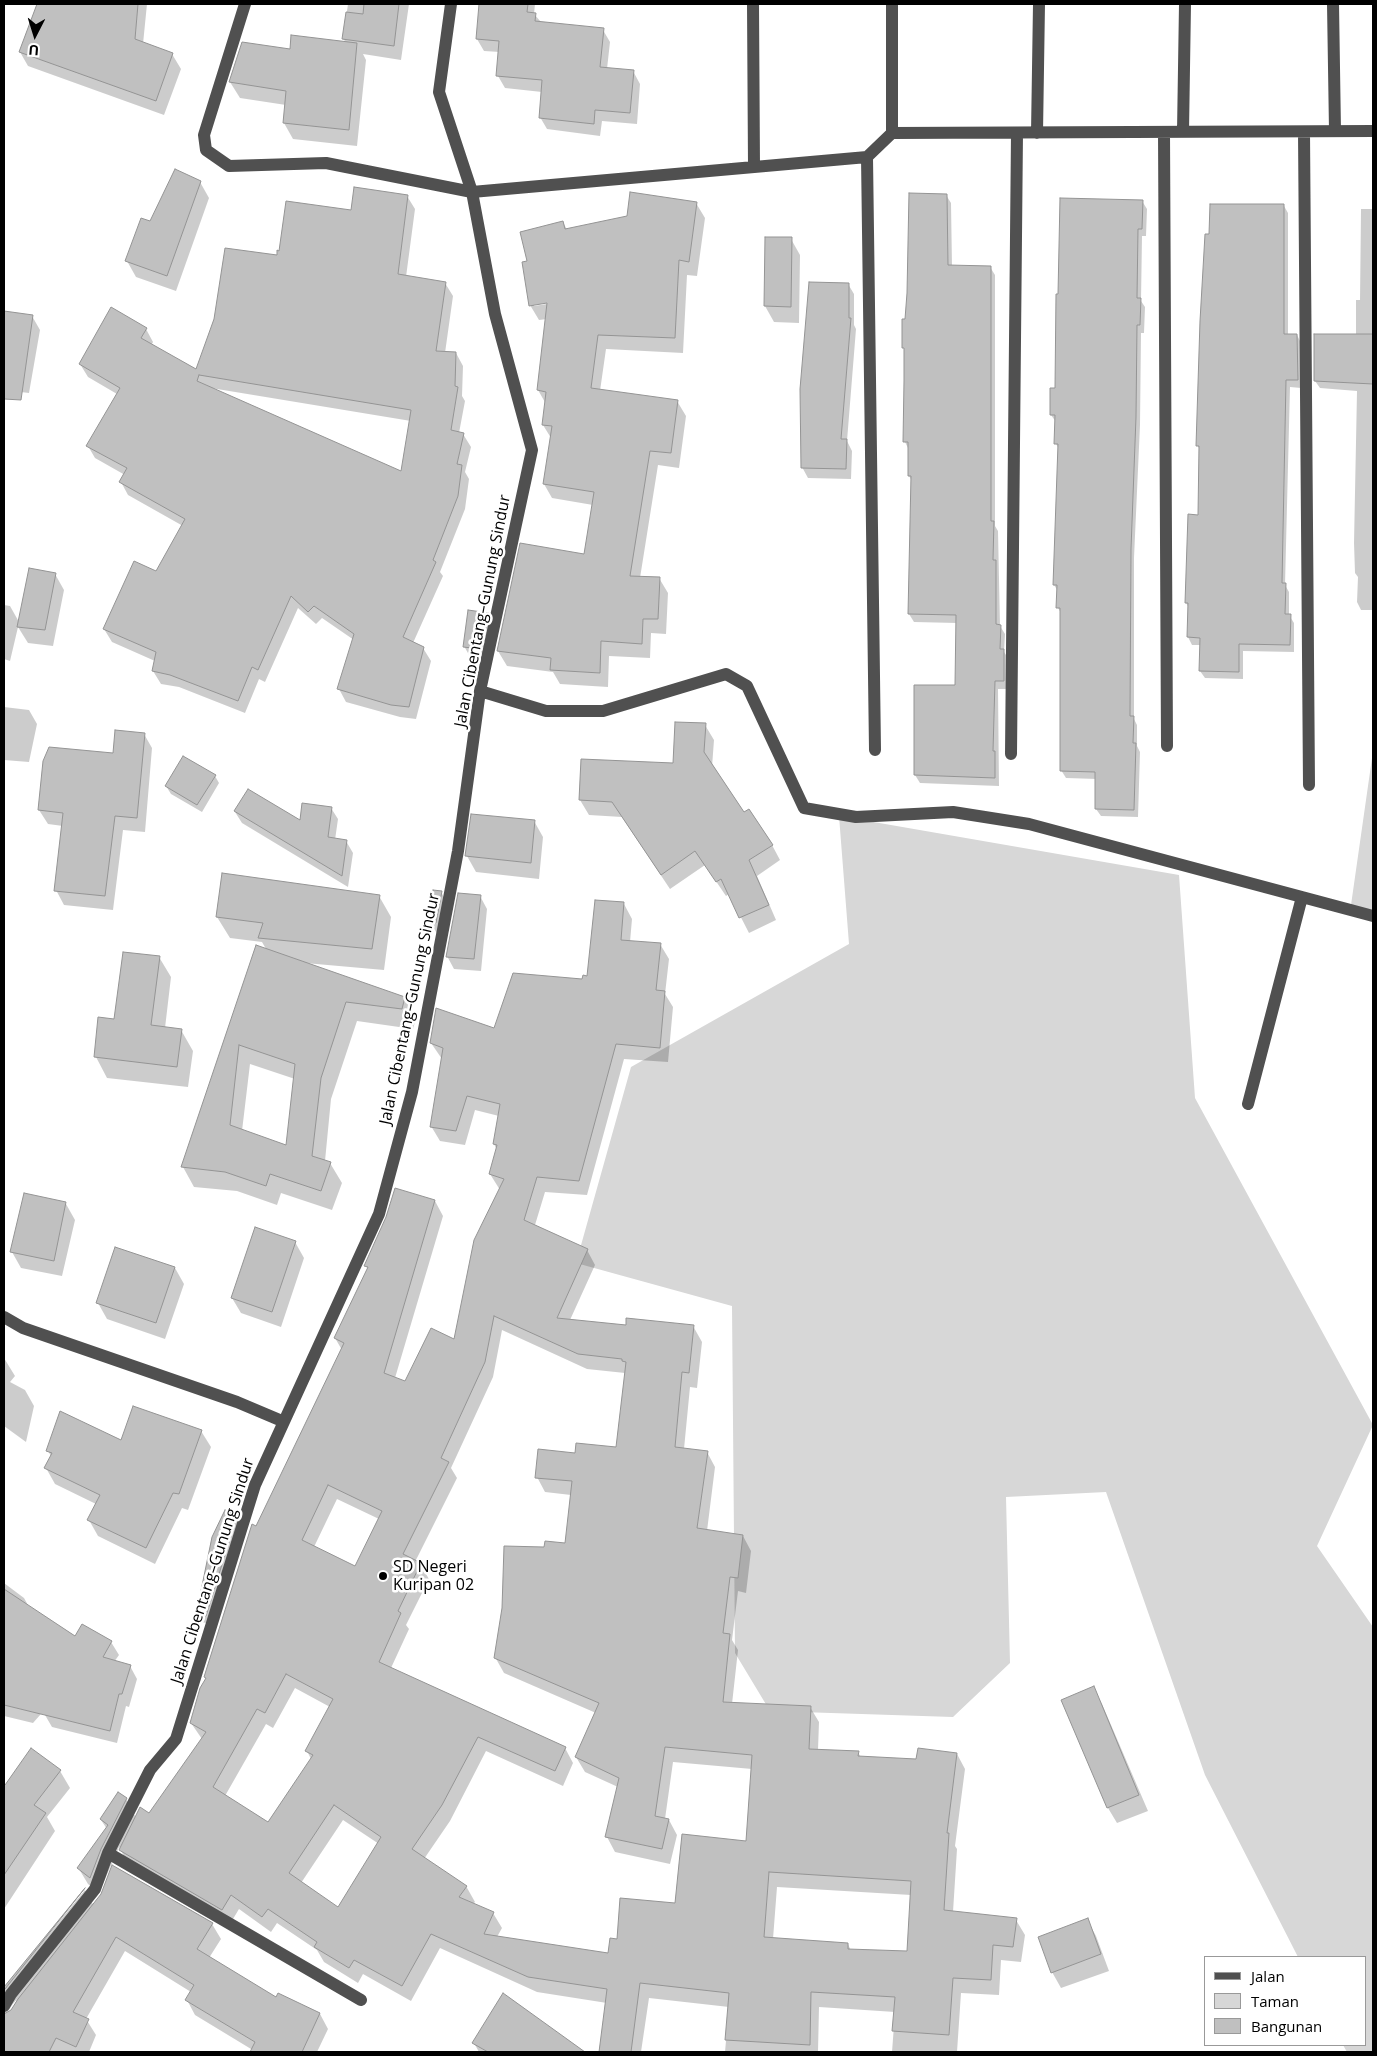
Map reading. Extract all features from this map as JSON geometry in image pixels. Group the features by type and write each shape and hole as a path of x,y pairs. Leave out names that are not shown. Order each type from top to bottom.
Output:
{"street":[{"path":"245,4 204,135 206,150 229,166 326,163 472,192 867,157 892,133 1373,131"},
{"name":"Jalan Cibentang–Gunung Sindur","path":"4,2006 10,1994 95,1889 108,1853 150,1770 176,1740 255,1485 282,1421 379,1214 412,1092 458,851 480,691 532,450 495,314 472,192 439,92 451,4"},
{"path":"753,4 754,167"},
{"path":"892,4 892,133"},
{"path":"1037,133 1039,4"},
{"path":"1183,132 1185,4"},
{"path":"1333,4 1335,131"},
{"path":"1164,132 1167,746"},
{"path":"1304,132 1309,785"},
{"path":"1011,754 1017,133"},
{"path":"867,157 875,750"},
{"path":"480,691 546,711 603,712 726,674 748,686 804,808 856,817 953,812 1029,824 1373,916"},
{"path":"1248,1104 1302,897"},
{"path":"4,1317 23,1328 237,1402 282,1421"},
{"path":"108,1853 361,2000"}],"green space":[{"path":"1373,751 1373,911 1351,905"},
{"path":"839,816 1179,875 1195,1098 1373,1425 1317,1546 1373,1627 1373,2052 1347,2052 1344,2046 1367,2046 1367,1956 1297,1956 1205,1775 1106,1492 1006,1497 1010,1663 953,1717 770,1711 735,1653 732,1306 576,1263 631,1067 849,944"}],"building":[{"path":"37,4 138,4 135,39 173,53 156,101 19,52"},
{"path":"364,4 399,4 394,46 342,39 346,12 363,14"},
{"path":"479,4 528,4 527,12 536,13 535,21 604,28 600,67 634,70 630,113 595,110 594,124 539,118 542,80 496,76 499,41 476,39"},
{"path":"291,35 357,43 349,130 283,123 286,91 229,82 242,42 290,49"},
{"path":"175,169 201,181 167,276 125,261 141,218 150,221"},
{"path":"354,187 408,195 398,274 446,282 436,351 456,352 455,386 458,387 451,430 464,433 457,464 462,465 458,496 433,560 436,562 403,637 424,647 409,707 391,705 337,689 354,634 314,606 308,612 291,596 258,670 252,667 238,701 170,675 152,671 156,652 103,629 134,561 156,571 185,519 119,482 127,468 86,446 120,388 79,364 111,307 147,328 141,338 196,369 214,319 225,248 277,255 286,201 351,210","holes":["199,375 411,410 401,471 197,381"]},
{"path":"630,192 697,202 689,262 679,260 675,338 598,335 591,388 678,400 671,453 650,451 630,576 660,577 658,619 643,619 642,644 601,641 600,673 550,670 551,658 497,651 520,543 584,554 594,492 543,484 552,426 542,425 546,392 537,390 547,303 529,306 522,262 527,261 520,232 563,221 565,229 627,216"},
{"path":"909,193 947,194 948,265 991,266 991,521 994,521 993,560 996,560 996,624 1001,625 1000,649 1004,649 1004,681 995,681 993,751 995,751 995,778 914,775 914,685 955,685 956,615 908,614 911,476 908,476 908,442 903,442 904,348 902,348 902,319 905,319 907,293"},
{"path":"1060,198 1143,200 1142,229 1138,229 1137,298 1141,298 1140,325 1137,325 1131,549 1130,716 1134,716 1133,743 1136,743 1134,810 1095,809 1095,772 1060,771 1060,608 1056,608 1057,585 1053,585 1058,444 1054,444 1055,415 1050,415 1050,388 1055,388"},
{"path":"1210,204 1284,204 1284,334 1297,334 1298,380 1286,380 1282,583 1286,583 1285,614 1291,614 1290,645 1239,644 1239,672 1199,671 1200,638 1187,637 1188,603 1185,603 1188,514 1198,515 1199,446 1196,446 1200,321 1205,234 1209,234"},
{"path":"765,237 792,237 791,307 764,306"},
{"path":"809,282 849,283 849,318 851,318 841,439 847,439 846,469 801,468 800,389"},
{"path":"4,311 33,315 21,400 4,399"},
{"path":"1314,334 1373,334 1373,384 1314,381"},
{"path":"29,568 56,573 45,630 17,627"},
{"path":"468,610 489,613 481,649 463,647"},
{"path":"675,722 706,723 704,752 744,812 749,809 773,845 749,860 769,905 739,918 721,879 716,882 695,851 661,875 612,802 579,800 581,759 673,763"},
{"path":"115,730 145,733 137,818 115,816 105,896 54,891 63,813 38,810 43,761 49,747 113,753"},
{"path":"183,756 216,775 197,805 165,786"},
{"path":"248,789 300,820 302,803 332,807 328,837 347,840 342,876 234,811"},
{"path":"471,814 535,820 531,863 465,856"},
{"path":"222,873 380,895 372,949 258,938 263,923 216,917"},
{"path":"433,890 442,891 436,923 430,923"},
{"path":"458,893 481,895 474,959 446,957"},
{"path":"595,900 624,902 621,940 661,943 656,990 665,991 660,1048 616,1044 579,1181 537,1177 524,1220 588,1249 557,1318 626,1325 626,1318 694,1325 689,1373 682,1372 675,1447 708,1451 697,1528 743,1535 738,1578 730,1577 723,1633 730,1634 723,1702 811,1706 809,1749 859,1751 858,1756 916,1759 918,1748 957,1753 947,1833 949,1833 944,1910 1017,1918 1013,1947 993,1945 991,1980 953,1978 949,2035 892,2031 895,1997 811,1992 810,2045 725,2040 729,1993 640,1983 631,2052 599,2052 607,1989 528,1977 431,1934 402,1986 354,1960 349,1968 314,1947 317,1942 268,1909 262,1917 231,1895 222,1910 119,1850 140,1807 149,1813 206,1732 190,1723 200,1688 206,1678 204,1677 252,1524 256,1526 344,1343 334,1338 368,1267 364,1266 386,1217 395,1188 435,1200 384,1373 405,1381 431,1328 454,1339 474,1240 504,1179 489,1174 497,1145 493,1144 500,1104 467,1096 456,1131 430,1127 443,1048 430,1043 436,1008 494,1028 513,973 582,979 583,975 587,976","holes":["494,1316 578,1354 622,1359 622,1361 626,1362 616,1447 576,1443 575,1453 538,1449 535,1478 572,1481 565,1543 545,1541 544,1547 504,1546 502,1608 494,1658 599,1703 575,1757 619,1778 605,1837 662,1849 669,1819 655,1816 665,1747 752,1755 746,1841 682,1834 675,1903 620,1898 617,1939 610,1938 608,1953 484,1934 494,1912 459,1897 467,1886 412,1849 442,1805 478,1737 555,1771 566,1747 379,1662 401,1613 398,1611 421,1563 403,1554 449,1462 441,1458 485,1362","328,1485 382,1511 355,1566 302,1540","286,1674 333,1699 305,1751 313,1755 268,1822 213,1787 257,1709 265,1713","334,1805 381,1837 338,1907 289,1873","769,1872 911,1881 907,1951 848,1949 848,1943 764,1937"]},
{"path":"256,945 405,997 402,1009 346,1002 321,1078 312,1156 331,1162 321,1191 270,1174 266,1186 225,1172 181,1167","holes":["239,1045 295,1064 286,1145 230,1125"]},
{"path":"123,952 160,956 151,1025 182,1029 177,1067 94,1057 98,1017 114,1019"},
{"path":"24,1193 66,1202 54,1261 10,1252"},
{"path":"255,1227 296,1241 272,1312 231,1298"},
{"path":"115,1247 175,1267 156,1323 96,1303"},
{"path":"133,1406 202,1430 179,1494 173,1493 146,1548 87,1520 100,1495 44,1468 52,1453 46,1451 60,1411 121,1440"},
{"path":"225,1510 237,1516 206,1616 196,1615 212,1537"},
{"path":"4,1589 75,1636 82,1624 112,1641 103,1657 131,1665 122,1694 119,1694 110,1731 4,1705"},
{"path":"1094,1686 1139,1795 1107,1808 1061,1700"},
{"path":"31,1748 61,1770 34,1805 46,1813 4,1875 4,1784"},
{"path":"118,1792 127,1798 101,1849 90,1878 77,1868 108,1825 100,1819"},
{"path":"112,1865 213,1923 197,1949 276,1997 278,1993 320,2013 302,2052 250,2052 255,2042 185,2000 194,1985 116,1937 73,2012 89,2019 76,2047 56,2038 49,2052 4,2052 4,2014 11,2010 101,1894"},
{"path":"85,1888 5,1989 4,1990 4,1987"},
{"path":"1088,1918 1101,1954 1051,1973 1038,1937"},
{"path":"503,1993 585,2052 488,2052 472,2043"}],"place":[{"name":"SD Negeri Kuripan 02","path":"383,1576"}]}
